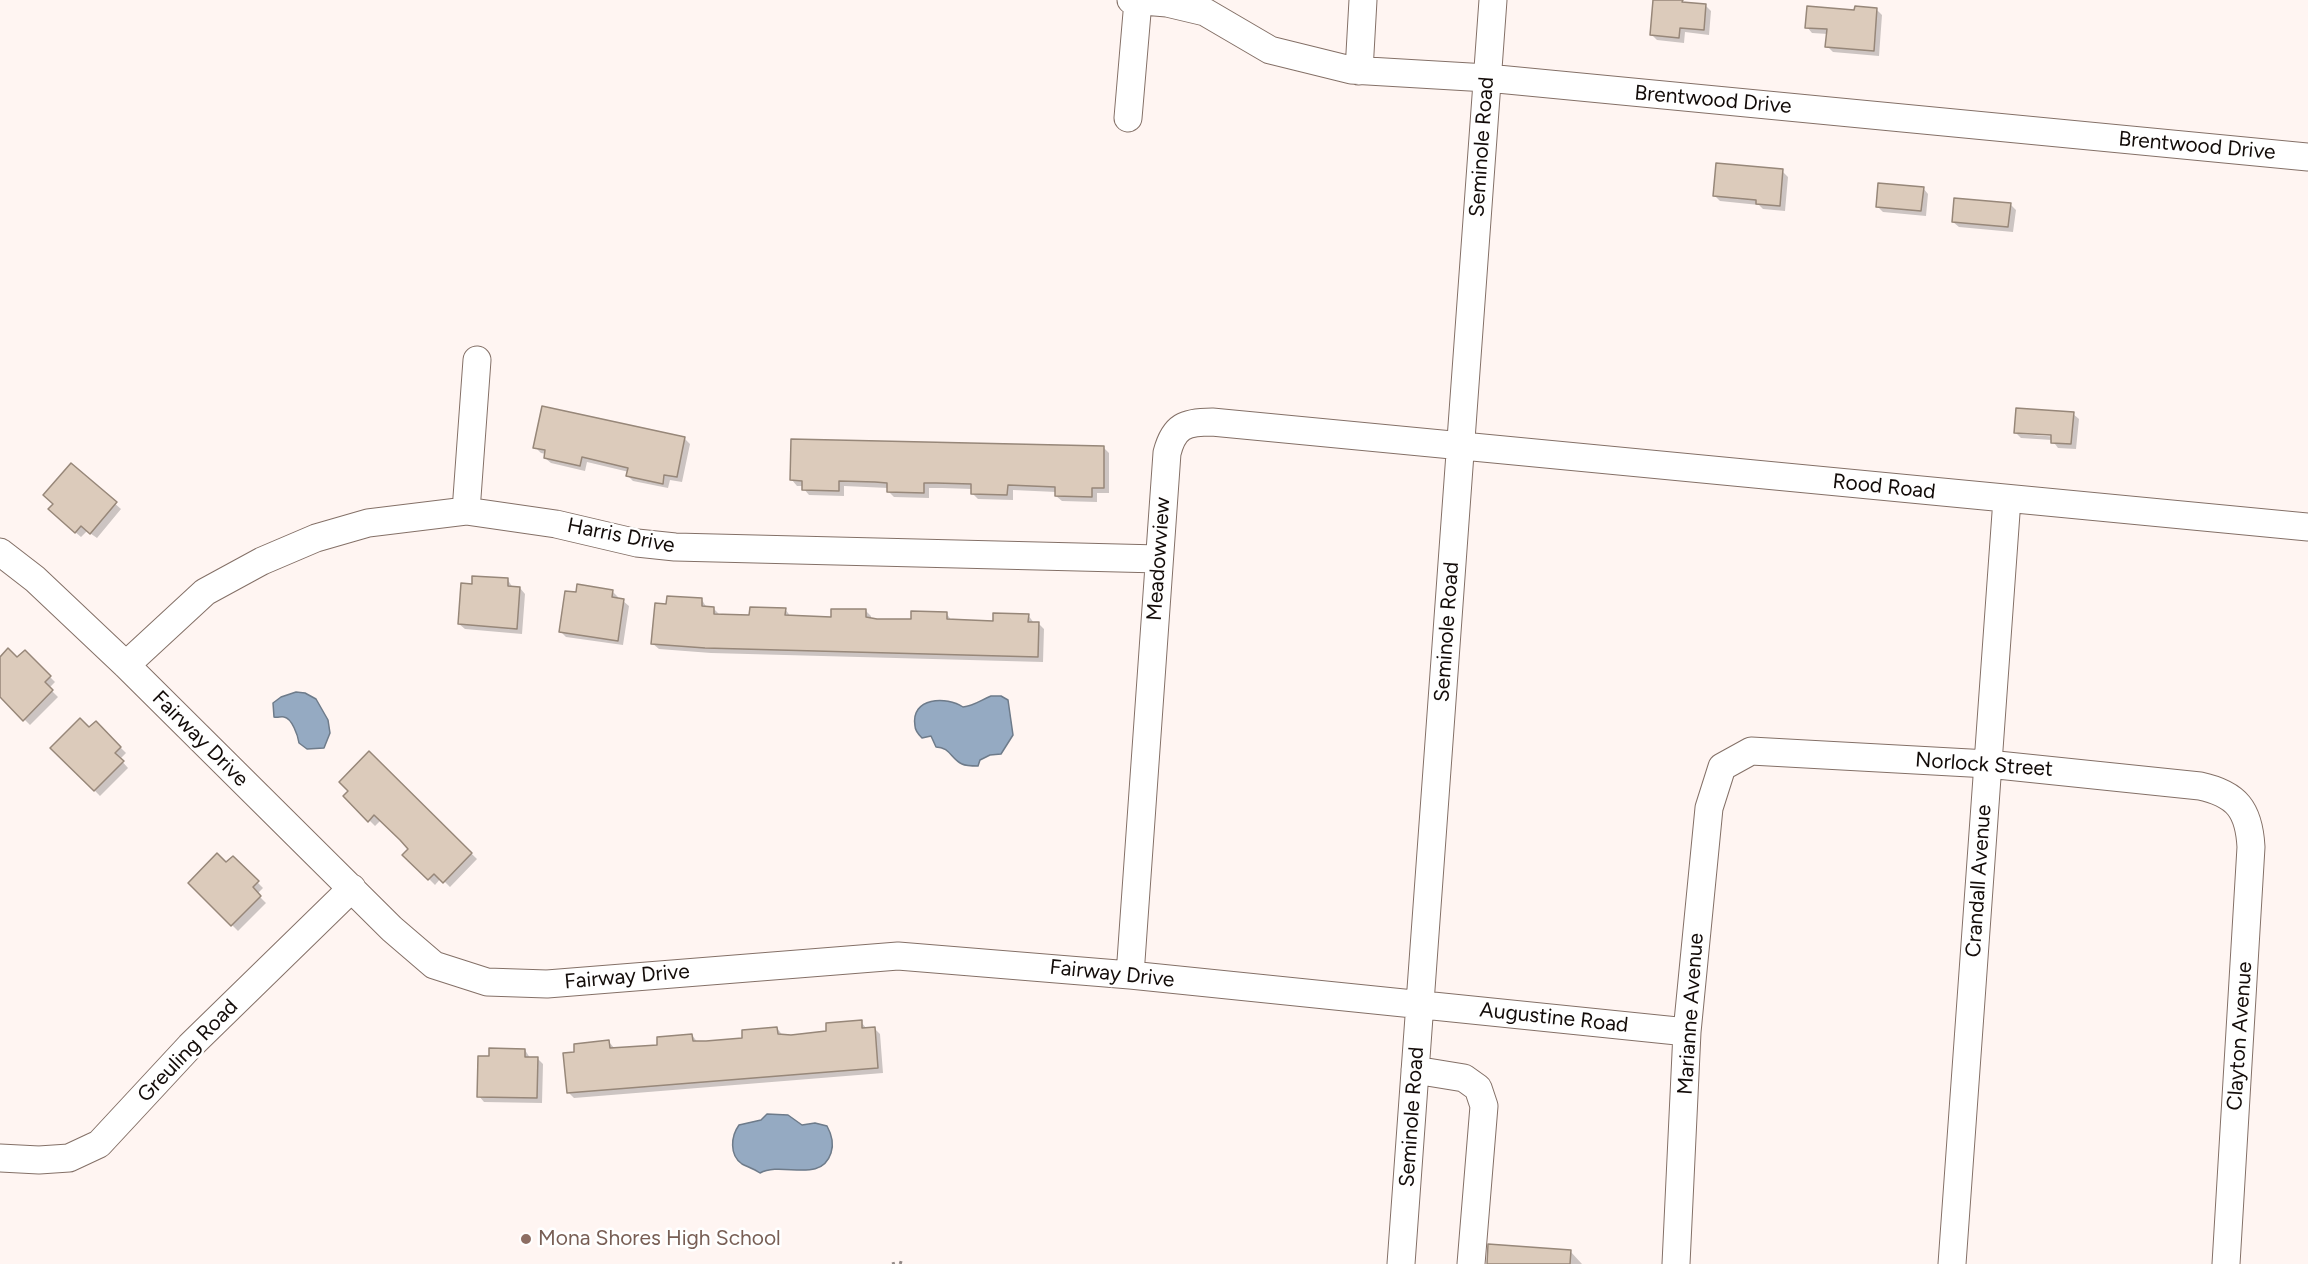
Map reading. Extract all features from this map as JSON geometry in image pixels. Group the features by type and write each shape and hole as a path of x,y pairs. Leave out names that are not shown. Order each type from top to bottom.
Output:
{"street":[{"name":"Brentwood Drive","path":"1131,0 1192,4 1270,50 1359,71 1487,78 2308,157"},
{"path":"1128,118 1138,0"},
{"path":"1359,71 1363,0"},
{"name":"Seminole Road","path":"1401,1264 1493,0"},
{"path":"465,511 477,360"},
{"name":"Meadowview","path":"1130,975 1167,453 1175,433 1196,422 1212,422 1460,446"},
{"name":"Rood Road","path":"1460,446 2308,527"},
{"name":"Crandall Avenue","path":"1952,1264 2007,499"},
{"name":"Harris Drive","path":"126,665 206,592 262,561 316,538 368,523 465,511 556,524 637,543 675,547 1160,559"},
{"name":"Fairway Drive","path":"0,552 35,579 126,665 223,764 392,929 434,965 487,982 547,984 898,956 1130,975 1420,1004"},
{"name":"Norlock Street","path":"1722,767 1751,751 1988,764 2200,786 2216,789 2230,797 2243,810"},
{"name":"Marianne Avenue","path":"1676,1264 1687,1032 1708,808 1722,767"},
{"name":"Clayton Avenue","path":"2226,1264 2251,847 2250,827 2243,810"},
{"name":"Greuling Road","path":"0,1158 39,1160 69,1158 99,1144 190,1046 351,888"},
{"name":"Augustine Road","path":"1420,1004 1687,1032"},
{"path":"1415,1070 1464,1078 1478,1088 1484,1106 1471,1264"}],"path":[{"path":"891,1264 899,1262 905,1264"}],"water":[{"path":"296,692 305,693 316,699 328,720 330,733 324,748 307,749 299,743 290,720 284,717 274,717 273,703 281,697"},
{"path":"991,696 1001,696 1008,700 1013,735 1001,754 990,755 980,760 978,766 958,762 947,751 936,747 931,736 922,738 918,734 915,716 924,704 948,701 963,707"},
{"path":"767,1114 788,1115 802,1125 815,1123 827,1126 832,1146 826,1162 819,1168 810,1170 779,1169 760,1173 742,1164 733,1151 736,1129 739,1125 761,1120"}],"building":[{"path":"1653,0 1683,0 1682,2 1706,4 1704,30 1680,28 1679,38 1650,35"},
{"path":"1807,6 1854,10 1855,6 1877,8 1874,51 1825,47 1827,29 1805,28"},
{"path":"1716,163 1783,169 1780,206 1756,204 1756,200 1713,196"},
{"path":"1878,183 1924,187 1921,211 1876,207"},
{"path":"1954,198 2011,203 2008,227 1952,222"},
{"path":"542,406 685,437 677,477 664,475 663,484 626,476 628,468 582,457 580,466 544,458 545,450 533,448"},
{"path":"2016,408 2074,412 2071,444 2051,443 2051,435 2014,433"},
{"path":"791,439 1104,446 1104,488 1092,488 1092,497 1055,496 1055,487 1008,485 1007,495 971,494 971,484 936,483 924,483 924,493 887,492 887,483 839,481 839,491 802,490 802,481 790,480"},
{"path":"71,463 117,502 90,534 81,526 75,533 48,509 53,504 43,495"},
{"path":"472,576 508,578 508,586 520,587 517,629 458,624 461,583 472,584"},
{"path":"577,584 613,590 612,597 624,599 618,641 559,632 565,591 576,592"},
{"path":"667,596 702,598 702,606 714,607 714,614 749,615 750,607 786,608 785,615 831,617 831,609 866,609 866,617 877,619 911,619 911,611 947,612 947,619 993,621 993,613 1029,614 1028,622 1039,622 1038,657 705,648 651,644 655,603 666,604"},
{"path":"8,648 17,657 25,650 51,676 45,682 53,690 23,721 0,697 0,657"},
{"path":"80,718 89,727 96,721 121,747 115,753 124,761 94,791 50,748"},
{"path":"369,751 472,853 443,883 434,874 428,880 402,855 408,849 400,840 374,815 368,822 343,796 348,791 339,782"},
{"path":"217,853 226,862 233,856 259,881 253,887 261,896 231,926 188,883"},
{"path":"862,1020 862,1028 875,1027 878,1068 567,1093 563,1053 574,1052 574,1044 609,1040 610,1048 657,1045 657,1037 692,1034 693,1041 742,1038 742,1030 777,1027 778,1034 791,1035 826,1031 826,1023"},
{"path":"489,1048 525,1049 525,1057 538,1057 537,1098 477,1097 478,1056 489,1056"},
{"path":"1488,1244 1571,1250 1570,1264 1487,1264"}],"place":[{"name":"Mona Shores High School","path":"526,1239"}]}
